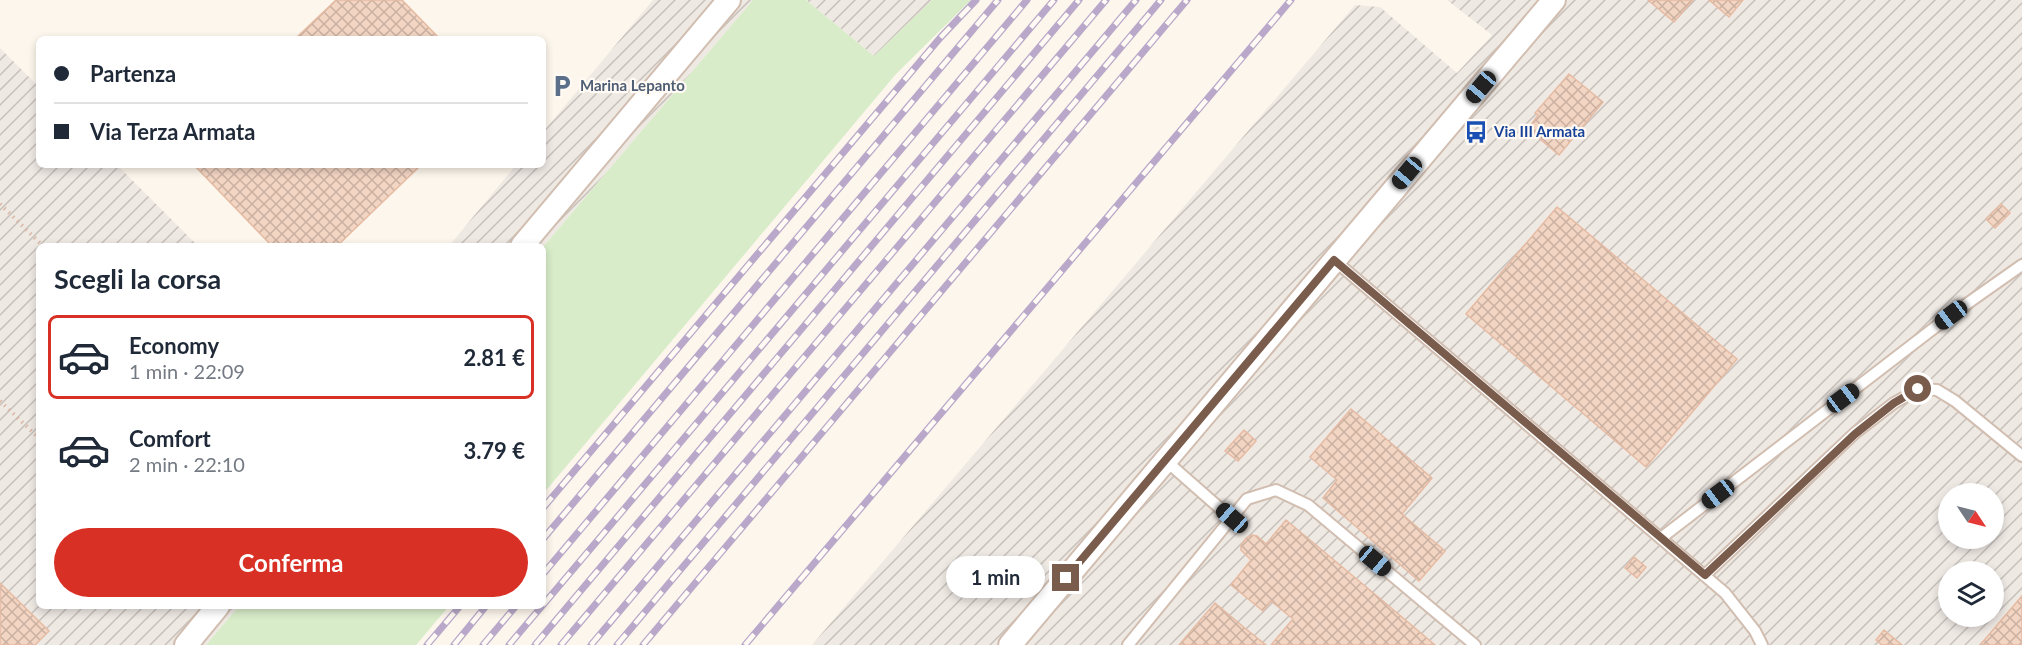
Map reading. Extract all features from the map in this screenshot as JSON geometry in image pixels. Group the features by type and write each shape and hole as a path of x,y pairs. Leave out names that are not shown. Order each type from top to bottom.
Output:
{"street":[{"path":"525,243 729,0"},
{"path":"1010,645 1554,0"},
{"path":"186,645 216,609"}],"lane":[{"path":"1334,260 1705,575 1739,609 1762,645"},
{"path":"1660,538 1951,315 2022,265"},
{"path":"1705,575 1855,434 1894,403 1918,389 1937,390 2022,456"},
{"path":"1165,460 1232,518"},
{"path":"1128,645 1247,499 1276,490 1308,505 1475,645"}],"path":[{"path":"0,204 40,243"},
{"path":"0,401 36,435"}],"shaded area":[{"path":"653,0 753,0 546,243 451,243 514,168 546,168 546,128"},
{"path":"806,0 932,0 874,56"},
{"path":"1447,0 2022,0 2022,645 812,645 1355,5 1380,7 1457,73 1492,35"},
{"path":"0,48 36,84 36,168 120,168 195,243 36,243 36,609 236,609 206,645 0,645"}],"green space":[{"path":"753,0 806,0 874,56 932,0 971,0 896,74 546,490 546,243"},
{"path":"236,609 446,609 416,645 206,645"}],"building":[{"path":"336,0 402,0 437,36 298,36"},
{"path":"1648,0 1693,0 1674,22"},
{"path":"1709,0 1743,0 1729,17"},
{"path":"1569,74 1603,102 1559,155 1528,129 1538,115 1535,113"},
{"path":"197,168 418,168 340,243 269,243"},
{"path":"2001,204 2010,213 1995,228 1986,219"},
{"path":"1557,207 1737,359 1646,467 1466,314"},
{"path":"1351,409 1432,478 1402,514 1445,551 1419,581 1323,498 1337,480 1310,457"},
{"path":"1244,430 1256,441 1238,461 1225,451"},
{"path":"1286,520 1435,645 1271,645 1293,619 1271,601 1263,611 1231,585 1251,560 1241,550 1241,545 1246,538 1252,535 1257,536 1266,544"},
{"path":"1634,557 1646,567 1637,578 1625,568"},
{"path":"0,583 49,631 35,645 0,645"},
{"path":"2022,596 2022,645 1980,645 1995,627 2004,627 2004,617"},
{"path":"1215,603 1246,629 1266,645 1179,645"},
{"path":"1884,630 1902,645 1882,645 1876,640"}],"railway":[{"path":"546,504 940,38 976,0"},
{"path":"546,535 998,0"},
{"path":"546,570 1027,0"},
{"path":"546,601 1054,0"},
{"path":"535,645 1079,0"},
{"path":"561,645 1106,0"},
{"path":"591,645 1136,0"},
{"path":"617,645 1161,0"},
{"path":"643,645 1187,0"},
{"path":"745,645 1291,0"},
{"path":"427,645 457,609"},
{"path":"454,645 484,609"},
{"path":"483,645 513,609"},
{"path":"509,645 539,609"}],"place":[{"name":"Marina Lepanto","path":"562,86"},
{"name":"Via III Armata","path":"1476,132"}],"route":[{"path":"1066,578 1334,260 1705,575 1855,434 1894,403 1918,389"}]}
